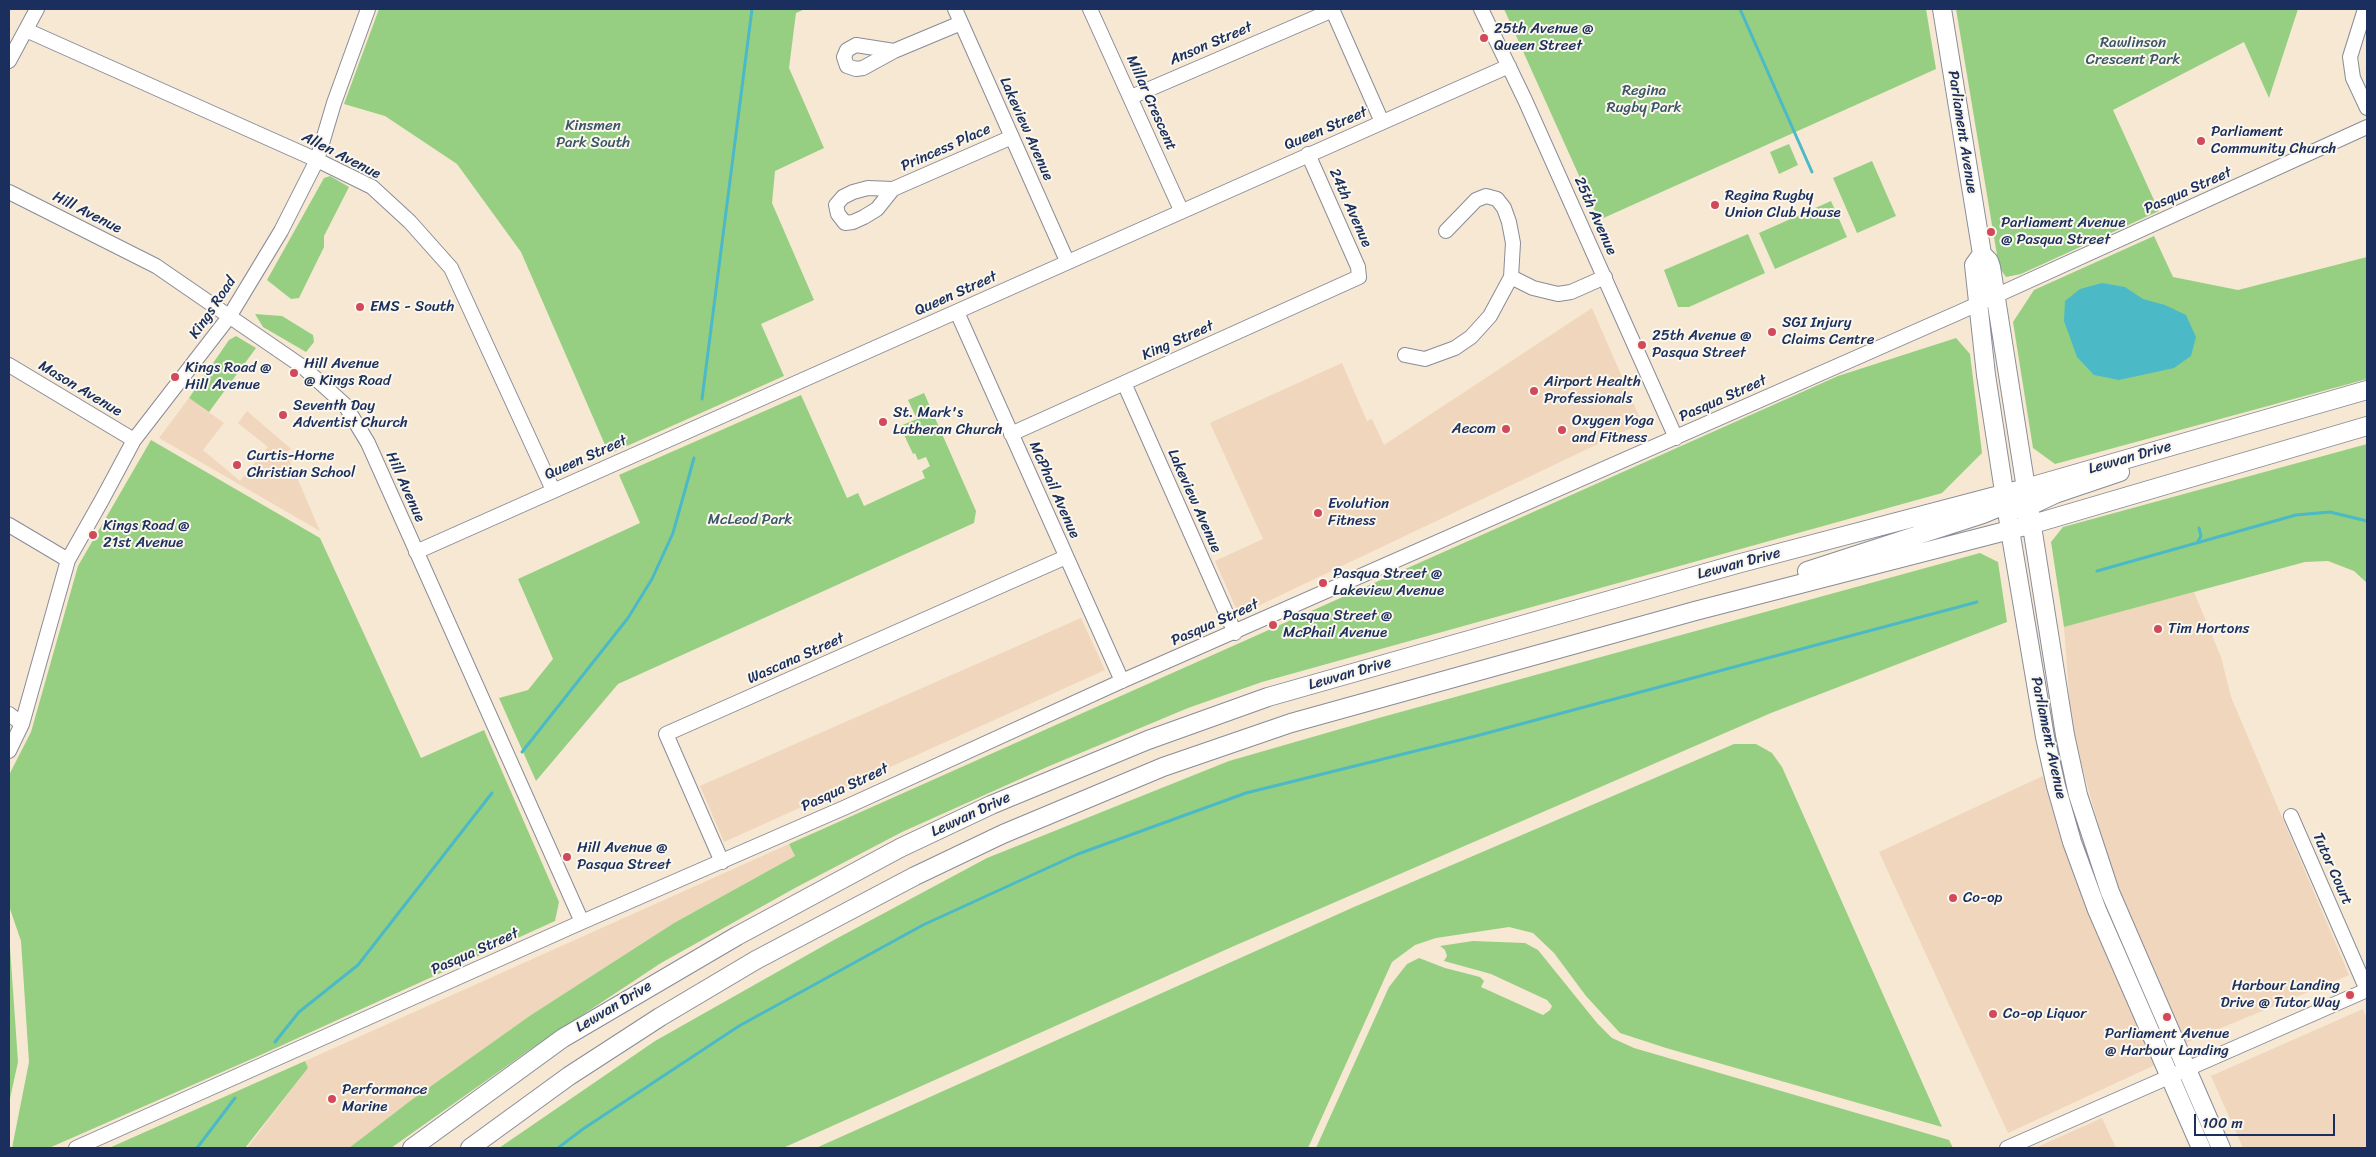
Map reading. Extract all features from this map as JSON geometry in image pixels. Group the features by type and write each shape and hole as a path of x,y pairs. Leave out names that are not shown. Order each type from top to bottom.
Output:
{"main road":[{"name":"Parliament Avenue","path":"1942,9 1982,254 1991,264 2014,415 2019,498 2010,530 2045,737 2072,842 2097,910 2201,1148"},
{"name":"Parliament Avenue","path":"1982,254 1974,264 1981,332 2019,498 2033,524 2065,735 2078,795 2110,892 2221,1148"},
{"name":"Parliament Avenue","path":"1978,304 1990,311 2005,390 2014,415"},
{"name":"Lewvan Drive","path":"412,1148 563,1038 736,936 900,848 991,805 1085,765 1268,697 1737,564 2019,498 2367,390"},
{"name":"Lewvan Drive","path":"470,1148 569,1076 756,960 915,876 1003,834 1163,767 1291,723 1695,611 2033,524 2367,426"},
{"path":"1695,611 1845,557 2019,498"}],"street":[{"path":"9,61 37,9"},
{"name":"Kings Road","path":"9,751 22,724 68,560 104,498 134,440 229,317 281,231 317,160 334,104 368,9"},
{"name":"Lakeview Avenue","path":"955,9 1067,261"},
{"name":"Millar Crescent","path":"1090,9 1181,210"},
{"path":"1332,9 1382,122"},
{"name":"Anson Street","path":"1130,97 1332,9"},
{"name":"25th Avenue","path":"1481,9 1509,66 1676,438"},
{"path":"2366,9 2350,56 2354,78 2367,108"},
{"path":"894,51 961,23"},
{"name":"Allen Avenue","path":"26,30 317,160 372,187 410,222 451,268 553,490"},
{"name":"Queen Street","path":"416,552 957,312 1181,210 1509,66"},
{"name":"Pasqua Street","path":"76,1148 582,922 722,862 1122,681 1996,296 2367,127"},
{"name":"Princess Place","path":"893,189 1012,137"},
{"name":"24th Avenue","path":"1308,154 1358,266 1359,277"},
{"name":"Hill Avenue","path":"9,192 156,266 304,367 345,405 368,444 582,922"},
{"path":"1405,355 1424,359 1433,357 1456,348 1471,337 1490,316 1510,278 1513,243 1504,208 1497,199 1486,196 1476,200 1446,231"},
{"name":"King Street","path":"1011,434 1359,277"},
{"path":"1510,278 1533,288 1558,294 1571,292 1604,277"},
{"name":"McPhail Avenue","path":"957,312 1122,681"},
{"name":"Mason Avenue","path":"9,365 134,440"},
{"name":"Lakeview Avenue","path":"1124,383 1235,632"},
{"path":"9,525 68,560"},
{"name":"Wascana Street","path":"722,862 666,734 1066,557"},
{"path":"9,714 22,724"},
{"name":"Tutor Court","path":"2291,816 2367,990"},
{"path":"2007,1148 2367,990"}],"shaded area":[{"path":"1592,308 1642,423 1239,615 1215,561 1263,539 1210,423 1342,363 1367,421 1372,419 1384,445"},
{"path":"189,398 224,423 203,450 240,481 268,447 238,423 247,411 291,449 286,452 320,531 159,438"},
{"path":"2194,592 2221,657 2231,697 2349,975 2185,1043 2116,886 2072,732 2064,627"},
{"path":"1081,618 1105,670 724,842 700,786"},
{"path":"2043,776 2099,936 2155,1065 2008,1133 1879,852"},
{"path":"789,844 795,856 674,923 531,1015 410,1101 349,1148 247,1148 308,1068 305,1061"},
{"path":"2363,1009 2367,1019 2367,1148 2243,1148 2211,1076"},
{"path":"2102,1118 2116,1148 2035,1148"}],"green space":[{"name":"Kinsmen Park South","path":"379,9 805,9 796,13 789,68 824,148 775,171 772,203 814,300 761,324 784,376 609,454 521,252 457,164 385,116 344,104"},
{"name":"Regina Rugby Park","path":"1504,9 1926,9 1936,69 1599,220"},
{"name":"Rawlinson Crescent Park","path":"1956,9 2298,9 2269,98 2244,42 2113,110 2159,211 2021,274 2006,277 1999,267"},
{"path":"1789,144 1798,165 1779,174 1770,152"},
{"path":"1872,161 1896,216 1857,233 1833,178"},
{"path":"330,176 349,187 324,236 324,247 299,298 291,299 267,280 324,178"},
{"path":"1831,201 1847,237 1775,269 1759,233"},
{"path":"1748,234 1765,273 1689,307 1678,307 1664,270"},
{"path":"2154,236 2173,277 2238,290 2367,257 2367,379 2055,464 2033,448 2013,322 2034,290"},
{"path":"255,314 282,316 313,335 314,342 306,352 263,327"},
{"path":"236,336 256,348 209,412 189,398 229,340"},
{"path":"1956,338 1970,354 1982,453 1942,493 1262,682 1188,708 1047,767 902,832 795,888 661,963 528,1051 391,1148 349,1148 410,1101 531,1015 674,923 795,856 789,844 1838,376"},
{"name":"McLeod Park","path":"924,393 976,511 974,523 618,684 536,781 499,698 528,690 553,659 518,579 640,523 619,475 801,395 847,498 858,493 864,506 925,478 922,471 930,466 926,457 918,460 915,453 913,454 900,426 917,419 908,400"},
{"path":"151,440 320,538 421,758 484,730 559,902 555,921 254,1058 49,1148 12,1148 29,1062 21,941 9,906 9,775 31,732 78,566"},
{"path":"2367,444 2367,583 2354,571 2328,561 2305,562 2064,627 2051,542 2063,527"},
{"path":"1980,553 1998,562 2007,622 1771,713 1234,946 783,1148 499,1148 655,1041 832,941 987,858 1229,761 1375,719"},
{"path":"1734,744 1756,744 1772,753 1782,767 1942,1127 1666,1048 1620,1033 1586,996 1554,953 1533,933 1509,927 1436,938 1415,945 1392,962 1308,1148 816,1148 1354,907"},
{"path":"9,933 18,1062 9,1103"},
{"path":"1473,941 1525,943 1538,950 1597,1023 1612,1038 1634,1048 1949,1140 1953,1148 1316,1148 1389,987 1407,964 1419,958 1445,968 1480,977 1484,981 1481,987 1543,1015 1550,1010 1552,1006 1547,1000 1491,974 1444,961 1447,956 1445,950 1440,946"},
{"path":"305,1061 308,1068 245,1148 109,1148"}],"water":[{"path":"2102,283 2125,287 2143,299 2165,305 2186,315 2196,337 2191,356 2174,368 2119,380 2094,375 2077,357 2064,321 2065,301 2080,289"}],"waterway":[{"path":"702,399 752,9"},
{"path":"1740,9 1812,172"},
{"path":"522,752 628,618 652,579 673,533 694,458"},
{"path":"2097,571 2296,515 2330,512 2367,521"},
{"path":"2197,543 2201,536 2199,528"},
{"path":"558,1148 583,1129 739,1026 923,925 1078,854 1246,793 1476,736 1977,602"},
{"path":"275,1042 299,1012 358,965 492,793"},
{"path":"197,1148 235,1098"}],"place":[{"name":"25th Avenue @ Queen Street","path":"1484,38"},
{"name":"Parliament Community Church","path":"2201,141"},
{"name":"Regina Rugby Union Club House","path":"1715,205"},
{"name":"Parliament Avenue @ Pasqua Street","path":"1991,232"},
{"name":"EMS - South","path":"360,307"},
{"name":"SGI Injury Claims Centre","path":"1772,332"},
{"name":"25th Avenue @ Pasqua Street","path":"1642,345"},
{"name":"Hill Avenue @ Kings Road","path":"294,373"},
{"name":"Kings Road @ Hill Avenue","path":"175,377"},
{"name":"Airport Health Professionals","path":"1534,391"},
{"name":"Seventh Day Adventist Church","path":"283,415"},
{"name":"St. Mark's Lutheran Church","path":"883,422"},
{"name":"Aecom","path":"1506,429"},
{"name":"Oxygen Yoga and Fitness","path":"1562,430"},
{"name":"Curtis-Horne Christian School","path":"237,465"},
{"name":"Evolution Fitness","path":"1318,513"},
{"name":"Kings Road @ 21st Avenue","path":"93,535"},
{"name":"Pasqua Street @ Lakeview Avenue","path":"1323,583"},
{"name":"Pasqua Street @ McPhail Avenue","path":"1273,625"},
{"name":"Tim Hortons","path":"2158,629"},
{"name":"Hill Avenue @ Pasqua Street","path":"567,857"},
{"name":"Co-op","path":"1953,898"},
{"name":"Harbour Landing Drive @ Tutor Way","path":"2350,995"},
{"name":"Co-op Liquor","path":"1993,1014"},
{"name":"Parliament Avenue @ Harbour Landing","path":"2167,1017"},
{"name":"Performance Marine","path":"332,1099"}]}
